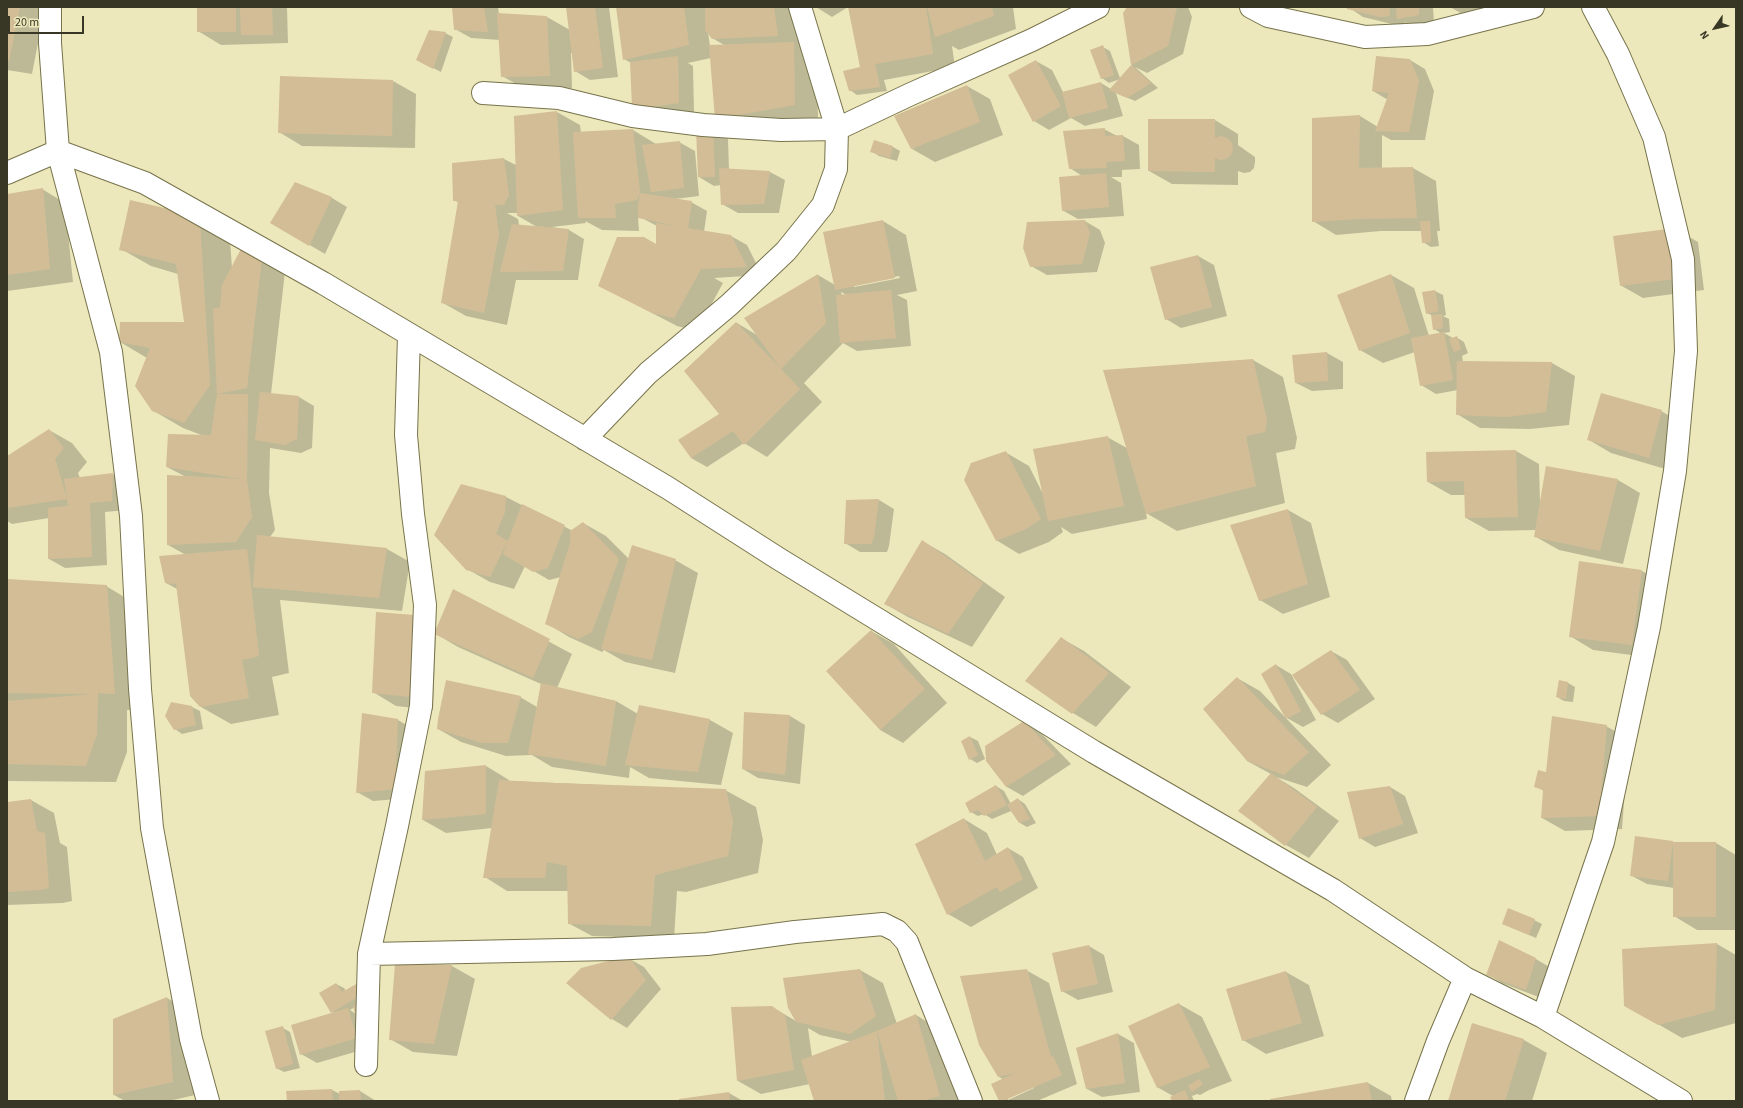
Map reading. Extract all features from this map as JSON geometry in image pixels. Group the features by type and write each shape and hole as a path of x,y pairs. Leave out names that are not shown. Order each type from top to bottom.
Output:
{"street":[{"path":"50,7 50,43 58,151 111,352 130,516 140,689 152,828 192,1039 208,1101"},
{"path":"584,439 648,373 729,305 786,251 824,205 836,169 837,129 800,7"},
{"path":"483,94 559,98 633,116 703,125 781,130 837,129 1032,40 1098,7"},
{"path":"1251,7 1268,16 1365,37 1427,34 1533,7"},
{"path":"1543,1017 1607,827 1653,604 1675,471 1686,351 1683,259 1654,137 1618,54 1593,7"},
{"path":"7,173 58,151 145,183 323,284 668,488 779,559 1094,752 1333,890 1465,978 1543,1017 1681,1101"},
{"path":"366,1065 369,954 421,706 425,604 412,514 406,435 409,335"},
{"path":"369,954 613,949 707,944 795,932 883,924 898,931 907,942 971,1101"},
{"path":"1416,1101 1438,1041 1465,978"}],"building":[{"path":"7,7 20,7 9,61 7,61"},
{"path":"197,7 236,7 236,32 197,32"},
{"path":"240,7 272,7 273,35 241,35"},
{"path":"452,7 484,7 488,32 454,30"},
{"path":"566,7 595,7 603,68 574,72"},
{"path":"616,7 684,7 689,45 623,60"},
{"path":"705,7 774,7 778,36 712,39 705,30"},
{"path":"848,7 926,7 933,54 875,64 880,87 849,91 843,71 860,67"},
{"path":"927,7 992,7 994,16 935,37"},
{"path":"1127,7 1177,7 1168,46 1131,65 1123,13"},
{"path":"1347,7 1389,7 1390,16 1380,17 1347,9"},
{"path":"1396,7 1419,7 1419,15 1397,19"},
{"path":"497,13 547,16 550,76 501,77"},
{"path":"429,30 446,32 433,69 416,60"},
{"path":"794,42 795,105 715,119 709,45"},
{"path":"1103,45 1114,75 1101,79 1090,50"},
{"path":"678,56 679,103 638,109 632,107 630,62"},
{"path":"1376,56 1410,59 1419,81 1409,132 1375,131 1389,93 1372,91"},
{"path":"1036,60 1061,106 1033,122 1008,75"},
{"path":"1131,65 1151,83 1127,98 1109,90"},
{"path":"280,76 393,80 392,136 278,133"},
{"path":"1101,82 1108,108 1069,118 1062,92"},
{"path":"967,85 980,122 911,149 894,116"},
{"path":"557,111 563,210 517,216 514,116"},
{"path":"1360,115 1359,168 1413,167 1417,218 1357,219 1312,222 1312,118"},
{"path":"1148,119 1215,119 1215,138 1221,136 1227,138 1232,143 1233,149 1231,155 1226,159 1220,160 1215,158 1215,172 1148,171"},
{"path":"1105,128 1105,136 1123,135 1125,161 1106,162 1107,168 1069,169 1063,131"},
{"path":"633,129 640,193 637,200 615,204 616,218 578,218 573,132"},
{"path":"713,129 715,177 698,177 696,130"},
{"path":"874,140 893,146 890,158 870,152"},
{"path":"680,141 684,188 651,192 642,145"},
{"path":"504,158 509,195 504,205 495,205 499,234 484,313 441,303 458,201 453,201 452,163"},
{"path":"719,168 770,171 764,204 721,205"},
{"path":"1106,173 1109,207 1062,211 1059,177"},
{"path":"295,182 332,197 309,246 270,223"},
{"path":"43,188 50,269 7,275 7,194"},
{"path":"640,193 692,201 688,228 731,235 747,267 701,269 674,318 652,313 598,286 617,237 644,237 656,244 656,223 682,227 638,218"},
{"path":"130,200 173,210 200,221 210,385 184,423 152,411 135,386 150,348 119,342 120,322 184,322 176,264 119,250"},
{"path":"883,220 895,278 835,290 823,232"},
{"path":"1085,220 1090,233 1082,264 1030,267 1023,248 1027,222"},
{"path":"1420,221 1430,221 1431,242 1422,243"},
{"path":"512,224 569,229 563,271 500,272"},
{"path":"1675,228 1682,278 1620,286 1613,236"},
{"path":"243,245 262,258 247,388 217,394 213,309 220,307 222,285"},
{"path":"1198,255 1212,307 1165,320 1150,267"},
{"path":"818,274 826,323 781,369 744,318"},
{"path":"1391,274 1410,333 1359,351 1337,295"},
{"path":"891,290 896,338 840,343 836,295"},
{"path":"1435,290 1439,311 1426,314 1422,292"},
{"path":"1442,314 1443,328 1433,330 1431,315"},
{"path":"736,322 800,389 744,445 733,431 691,458 678,440 719,414 684,371"},
{"path":"1444,332 1453,380 1420,386 1411,338"},
{"path":"1457,336 1461,349 1454,352 1449,339"},
{"path":"1327,352 1328,381 1295,383 1292,355"},
{"path":"1253,359 1267,420 1265,432 1246,436 1256,486 1146,514 1103,370"},
{"path":"1457,361 1552,362 1546,412 1506,417 1456,415"},
{"path":"260,392 299,396 297,439 285,445 255,440"},
{"path":"1601,393 1662,410 1649,458 1587,440"},
{"path":"217,394 248,394 247,480 252,517 236,542 167,545 167,475 241,479 166,467 168,434 211,435"},
{"path":"49,429 64,448 55,459 67,499 7,508 7,456"},
{"path":"1108,436 1124,506 1048,521 1033,449"},
{"path":"1516,450 1518,517 1465,518 1464,481 1427,482 1426,452"},
{"path":"1006,451 1041,519 1026,529 996,541 964,480 971,463"},
{"path":"1546,466 1618,479 1600,551 1534,537"},
{"path":"113,473 112,501 90,503 92,557 48,559 48,508 68,506 64,479"},
{"path":"461,484 506,496 505,512 496,534 508,541 522,504 565,525 548,568 533,572 503,554 507,542 490,577 466,570 434,535"},
{"path":"879,499 874,537 871,544 844,544 846,500"},
{"path":"1288,509 1308,584 1259,601 1230,525"},
{"path":"583,522 619,559 592,632 578,639 545,624 570,543 570,531"},
{"path":"257,535 387,548 379,598 253,587"},
{"path":"922,540 983,583 948,634 884,604"},
{"path":"632,545 676,559 652,660 601,649"},
{"path":"247,549 259,656 242,660 249,698 200,707 190,696 176,584 165,583 159,556"},
{"path":"1579,561 1642,570 1632,645 1569,637"},
{"path":"7,579 107,585 115,694 98,693 97,734 86,766 7,764 7,701 95,694 7,693"},
{"path":"453,589 550,639 533,678 434,634"},
{"path":"376,612 414,615 410,697 372,693"},
{"path":"871,630 925,689 880,730 826,671"},
{"path":"1061,637 1109,673 1072,714 1025,681"},
{"path":"1331,650 1360,690 1321,715 1292,675"},
{"path":"1276,664 1301,711 1286,719 1261,674"},
{"path":"1237,677 1309,752 1284,775 1247,761 1203,709"},
{"path":"446,680 521,696 508,743 482,743 437,729"},
{"path":"1559,680 1568,682 1566,699 1556,697"},
{"path":"541,683 616,701 606,766 528,754"},
{"path":"171,702 192,706 196,725 174,730 165,716"},
{"path":"639,705 710,719 698,772 625,765"},
{"path":"744,712 790,715 785,775 742,769"},
{"path":"362,713 398,719 395,789 356,793"},
{"path":"1552,716 1607,725 1599,816 1541,818 1543,790 1534,787 1538,770 1546,772"},
{"path":"1024,721 1056,755 1006,787 986,761 985,746"},
{"path":"970,736 978,755 969,760 961,741"},
{"path":"486,765 486,814 422,820 425,771"},
{"path":"1271,773 1317,807 1285,846 1238,811"},
{"path":"499,780 726,789 733,822 728,856 655,875 651,926 568,924 567,866 547,862 545,878 483,878"},
{"path":"996,785 1007,805 984,816 978,810 970,813 965,803"},
{"path":"1390,786 1403,824 1359,839 1347,792"},
{"path":"1018,798 1030,819 1019,823 1007,805"},
{"path":"31,799 37,831 45,833 49,888 7,892 7,802"},
{"path":"964,818 985,861 1008,847 1023,879 1000,892 997,887 947,915 915,844"},
{"path":"1635,836 1673,841 1668,881 1630,876"},
{"path":"1673,842 1716,842 1716,917 1673,917"},
{"path":"1508,908 1535,919 1529,935 1502,924"},
{"path":"1499,940 1536,958 1526,990 1486,975"},
{"path":"1717,943 1715,1010 1658,1025 1624,1006 1622,949"},
{"path":"1089,945 1098,984 1061,992 1052,953"},
{"path":"628,956 646,980 611,1020 566,983 581,968"},
{"path":"395,964 452,965 434,1044 389,1040"},
{"path":"860,969 876,1016 850,1034 796,1022 788,1008 783,978"},
{"path":"1027,969 1051,1057 1053,1056 1062,1075 1003,1101 999,1101 991,1084 1015,1073 998,1077 979,1045 960,976"},
{"path":"1286,971 1302,1023 1242,1041 1226,989"},
{"path":"336,983 342,992 358,983 364,993 331,1013 319,993"},
{"path":"167,997 173,1082 113,1095 113,1019"},
{"path":"1179,1003 1210,1067 1157,1088 1128,1026"},
{"path":"364,1004 367,1016 356,1018 353,1006"},
{"path":"772,1006 785,1015 794,1070 737,1081 731,1007"},
{"path":"348,1008 357,1038 300,1055 291,1025"},
{"path":"916,1014 940,1096 922,1101 898,1101 877,1031"},
{"path":"1472,1023 1524,1039 1505,1101 1448,1101"},
{"path":"283,1026 293,1064 276,1069 265,1031"},
{"path":"877,1031 885,1101 814,1101 801,1060"},
{"path":"1118,1033 1125,1083 1086,1089 1076,1048"},
{"path":"1199,1079 1203,1084 1192,1092 1188,1086"},
{"path":"1368,1082 1372,1101 1270,1101 1270,1099"},
{"path":"332,1089 333,1101 287,1101 286,1091"},
{"path":"360,1090 361,1101 339,1101 339,1091"},
{"path":"1185,1090 1189,1101 1172,1101 1170,1097"},
{"path":"729,1092 730,1101 679,1101 679,1099"}]}
